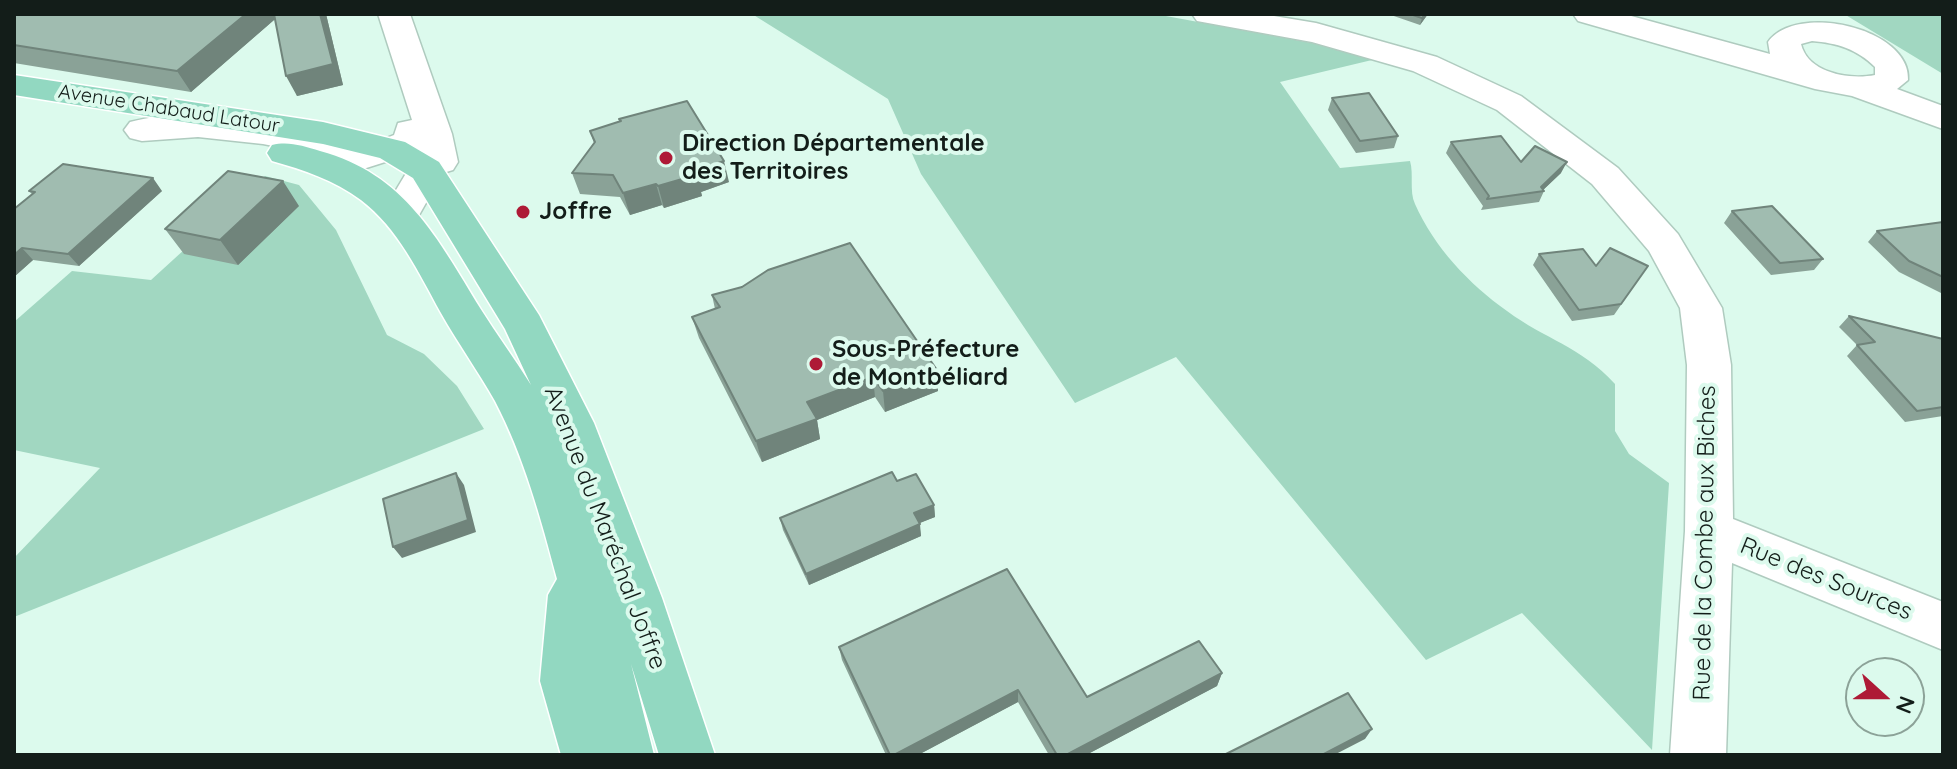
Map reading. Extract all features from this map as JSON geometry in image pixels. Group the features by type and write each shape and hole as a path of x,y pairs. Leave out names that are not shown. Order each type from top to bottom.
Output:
{"main road":[{"name":"Avenue Chabaud Latour","path":"14,85 419,169"},
{"name":"Avenue Chabaud Latour","path":"14,109 142,130 310,144"},
{"name":"Avenue du Maréchal Joffre","path":"310,144 339,168 378,192 419,169"},
{"name":"Avenue du Maréchal Joffre","path":"419,169 551,478 577,560 626,755"},
{"name":"Avenue du Maréchal Joffre","path":"419,169 524,326 571,423 636,598 687,755"},
{"path":"577,560 567,681 589,755"}],"street":[{"name":"Rue de la Combe aux Biches","path":"1208,14 1316,33 1425,64 1509,103 1605,176 1664,243 1701,308 1709,365 1709,531 1698,755"},
{"path":"1589,14 1858,87 1943,118"},
{"path":"1624,24 1807,27 1858,40 1943,88"},
{"path":"1807,27 1784,42 1784,50 1789,59 1815,77"},
{"name":"Avenue du Maréchal Joffre","path":"398,30 419,169"},
{"name":"Avenue du Maréchal Joffre","path":"398,30 419,169"},
{"path":"1858,87 1872,87 1891,80 1892,66 1886,58"},
{"name":"Avenue Chabaud Latour","path":"310,144 365,130 393,118 409,102"},
{"path":"142,130 198,126 263,133 312,143 360,159 419,169"},
{"name":"Rue des Sources","path":"1709,531 1943,626"}],"green space":[{"path":"752,14 1155,14 1312,43 1372,60 1280,82 1340,168 1410,161 1415,204 1442,250 1466,277 1493,300 1521,321 1575,351 1615,384 1615,431 1629,454 1669,483 1652,750 1522,613 1426,660 1176,357 1075,403 921,174 888,99"},
{"path":"1844,14 1943,14 1943,74"},
{"path":"265,176 299,185 336,230 387,335 424,354 457,386 484,429 14,617 14,558 100,468 14,450 14,322 72,271 151,280"}],"building":[{"path":"14,14 246,14 177,71 14,45"},
{"path":"274,14 320,14 333,64 286,76"},
{"path":"1369,93 1398,136 1360,141 1332,98"},
{"path":"687,101 724,161 694,171 696,175 623,193 613,175 572,173 595,142 590,131 621,121 619,119"},
{"path":"1501,136 1521,162 1535,146 1567,162 1541,187 1544,191 1487,199 1489,196 1451,142"},
{"path":"63,164 153,178 68,254 22,248 14,255 14,209 35,192 29,191"},
{"path":"228,171 283,181 220,240 165,229"},
{"path":"1772,206 1823,259 1780,263 1732,211"},
{"path":"1943,222 1943,277 1909,261 1877,231"},
{"name":"Sous-Préfecture de Montbéliard","path":"850,243 937,370 883,391 873,377 807,402 817,419 756,441 692,317 720,307 712,295 742,287 768,270"},
{"path":"1610,248 1648,266 1621,304 1579,310 1539,254 1583,249 1596,266"},
{"path":"1849,316 1943,339 1943,407 1917,411 1857,345 1875,342"},
{"path":"892,472 897,481 916,474 934,505 914,513 920,524 806,574 780,518"},
{"path":"456,473 468,520 393,547 383,499"},
{"path":"1007,569 1087,697 1199,641 1222,673 1066,755 1057,755 1018,690 890,755 839,647"},
{"path":"1348,693 1372,729 1322,755 1224,755"}],"place":[{"name":"Direction Départementale des Territoires","path":"666,158"},
{"name":"Joffre","path":"523,212"},
{"name":"Sous-Préfecture de Montbéliard","path":"816,364"}]}
